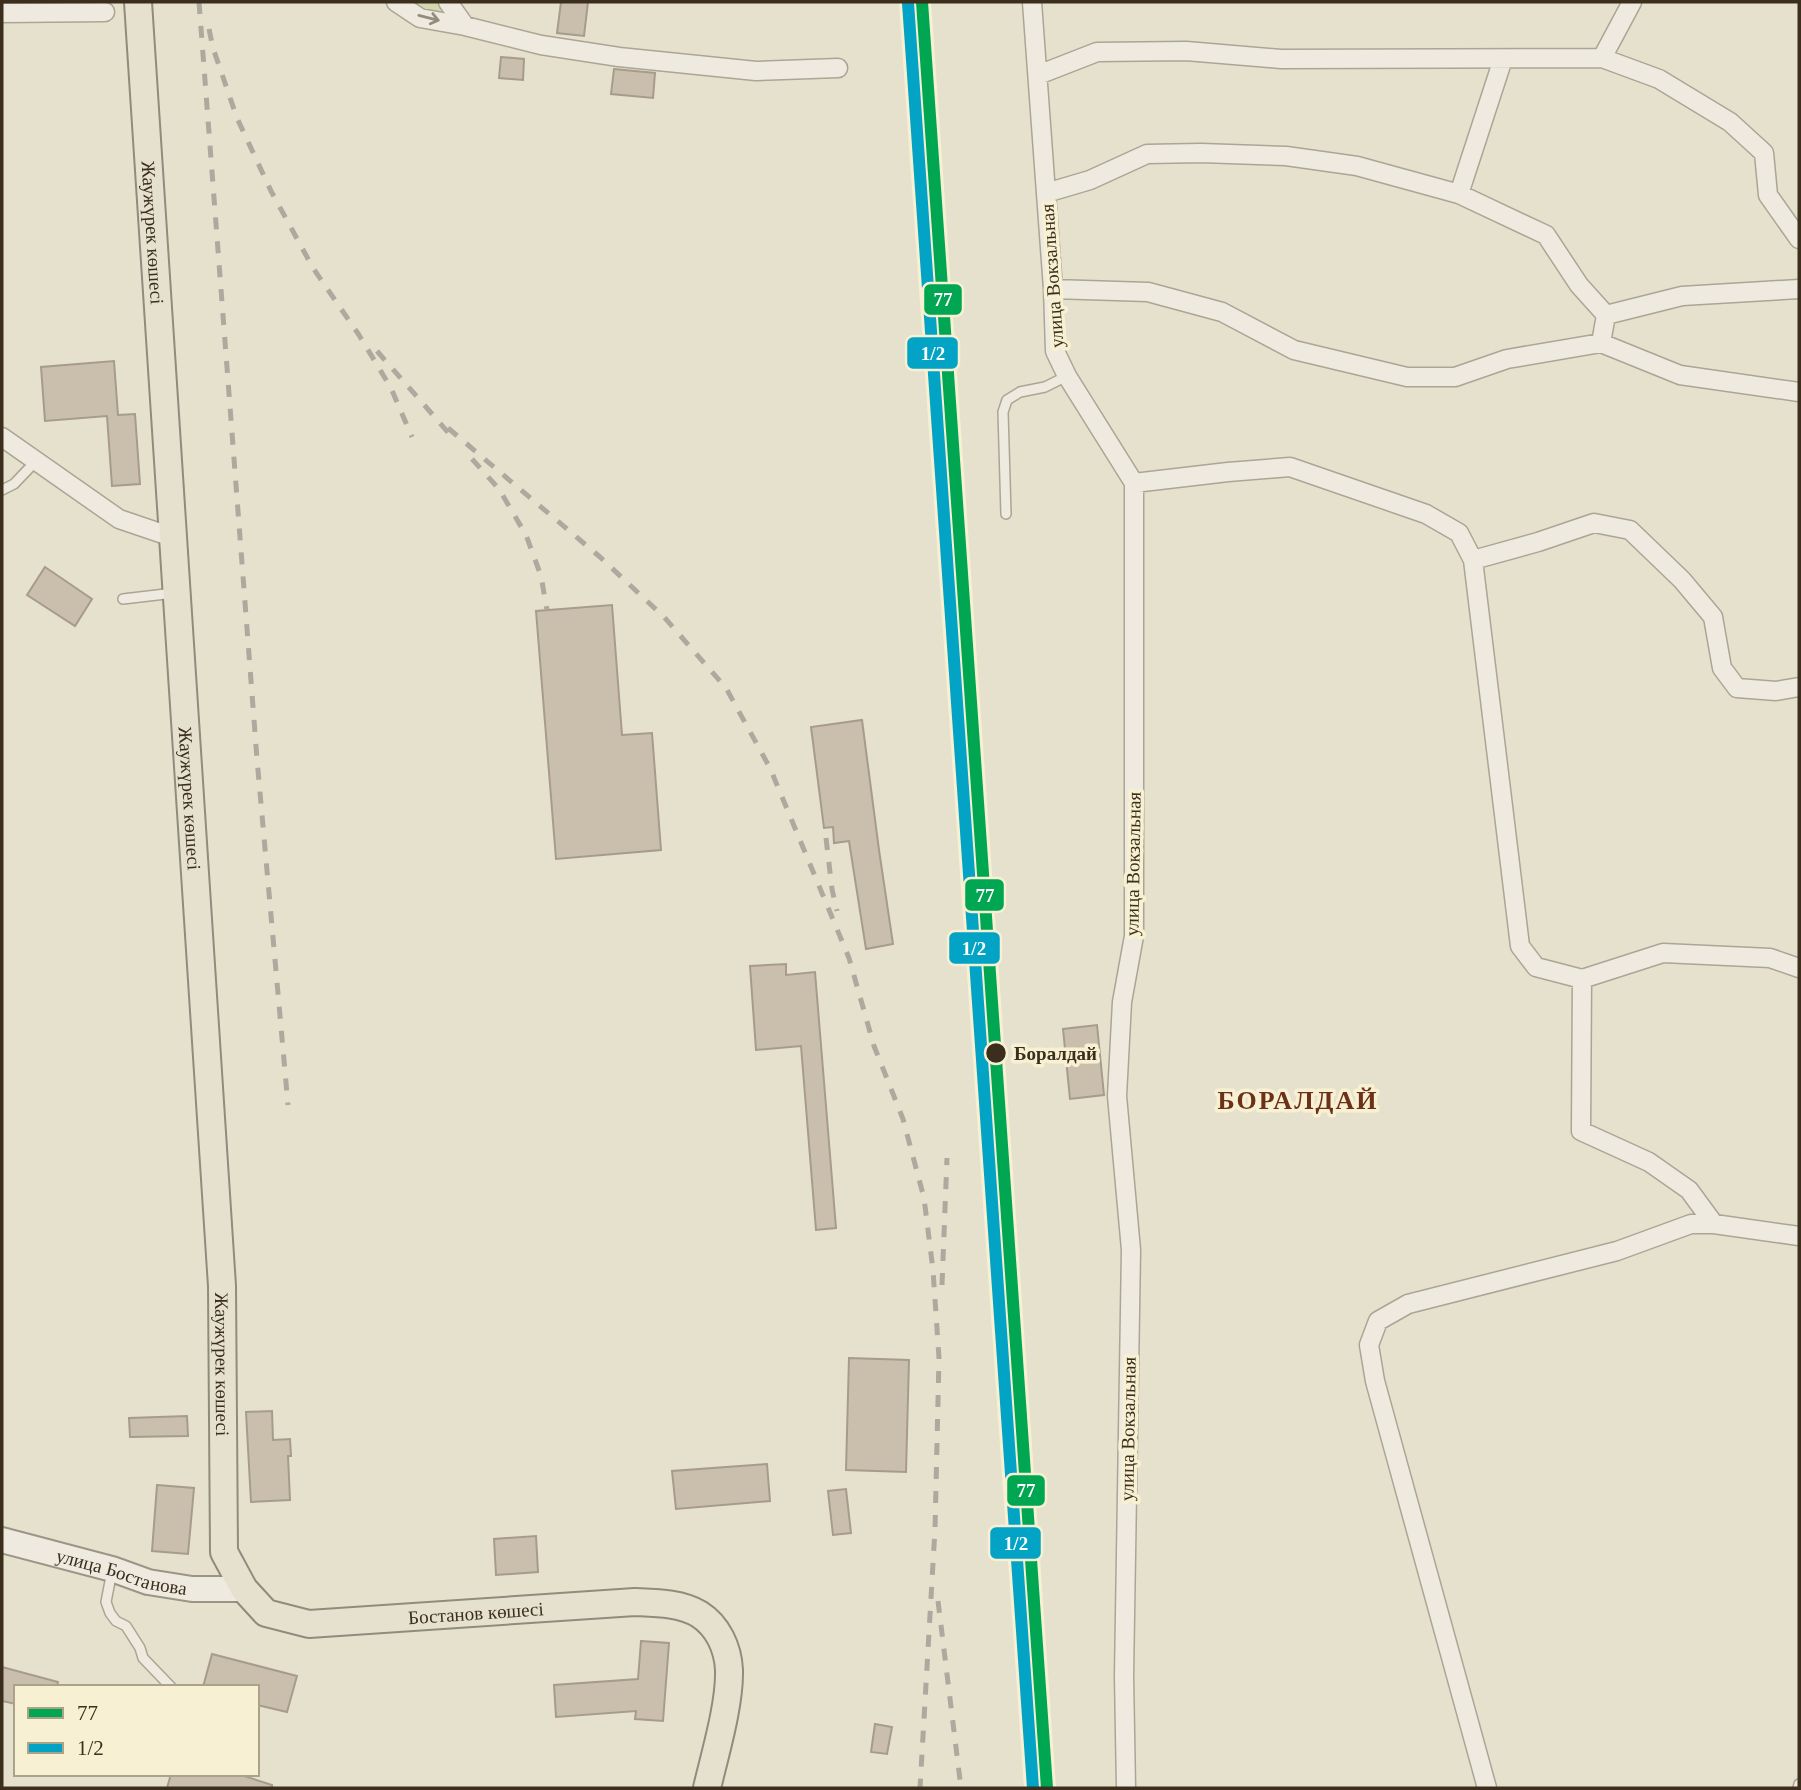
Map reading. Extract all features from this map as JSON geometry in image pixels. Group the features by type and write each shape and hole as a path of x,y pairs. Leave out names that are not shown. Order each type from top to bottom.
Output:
{"main road":[{"name":"Жаужүрек көшесі","path":"138,2 222,1286 224,1552 244,1589"},
{"name":"Бостанов көшесі","path":"244,1589 266,1613 309,1624 635,1602 688,1609 713,1626 721,1639 729,1671 725,1705 707,1788"}],"street":[{"path":"396,2 420,18 541,45 619,57 755,71 838,68"},
{"path":"448,2 465,26"},
{"name":"улица Вокзальная","path":"1032,2 1055,351 1067,376 1133,484 1133,936 1122,1002 1117,1096 1131,1250 1124,1676 1126,1788"},
{"path":"1602,58 1632,2"},
{"path":"2,13 105,12"},
{"path":"1038,75 1097,52 1186,51 1281,59 1602,58 1659,79 1730,122 1764,153 1768,195 1799,239"},
{"path":"1459,194 1503,59"},
{"path":"1046,193 1090,180 1147,154 1286,156 1357,166 1459,194 1546,235 1579,285 1606,315"},
{"path":"1053,289 1148,292 1222,312 1294,350 1407,377 1455,377 1507,359 1601,343 1679,375 1799,392"},
{"path":"1606,315 1682,296 1799,289"},
{"path":"1601,343 1606,315"},
{"path":"2,438 119,519 172,537"},
{"path":"1133,484 1290,467 1426,514 1459,533 1473,561 1520,946 1536,967 1582,979 1663,953 1770,958 1799,968"},
{"path":"1473,561 1594,523 1630,530 1682,580 1713,617 1721,668 1737,688 1776,691 1799,687"},
{"path":"1582,979 1581,1131 1649,1161 1689,1190 1714,1224"},
{"path":"1487,1788 1375,1381 1369,1345 1378,1321 1408,1304 1617,1251 1690,1224 1714,1224 1799,1236"},
{"name":"улица Бостанова","path":"2,1540 112,1569 148,1582 192,1589 244,1589"}],"lane":[{"path":"1006,514 1003,412 1007,400 1020,392 1045,387 1067,376"},
{"path":"2,490 14,484 36,461"},
{"path":"123,599 176,593"},
{"path":"112,1569 106,1602 110,1614 126,1626 143,1658 169,1685"}],"green space":[{"path":"413,2 443,2 445,9 428,12"}],"building":[{"path":"561,2 588,2 584,36 557,33"},
{"path":"501,57 524,59 523,80 499,78"},
{"path":"614,69 655,73 653,98 611,94"},
{"path":"114,361 118,415 135,414 140,484 112,486 107,416 45,421 41,367"},
{"path":"45,567 92,599 75,626 27,595"},
{"path":"612,605 622,735 652,733 661,850 556,859 536,611"},
{"path":"862,720 893,944 866,949 849,841 834,843 833,827 824,828 811,727"},
{"path":"786,964 786,975 815,972 836,1228 816,1230 801,1046 756,1050 750,966"},
{"name":"Боралдай","path":"1097,1025 1104,1095 1070,1099 1063,1029"},
{"path":"849,1358 909,1360 906,1472 846,1470"},
{"path":"272,1411 273,1440 290,1439 290,1500 251,1502 246,1412"},
{"path":"187,1416 188,1436 130,1437 129,1418"},
{"path":"767,1464 770,1501 676,1509 672,1471"},
{"path":"157,1485 194,1488 188,1554 152,1551"},
{"path":"846,1489 851,1533 833,1535 828,1491"},
{"path":"536,1536 538,1572 496,1575 494,1539"},
{"path":"641,1641 669,1643 663,1721 635,1719 636,1711 556,1717 554,1685 638,1679"},
{"path":"212,1654 297,1676 287,1712 259,1705 259,1685 204,1685"},
{"path":"2,1667 58,1682 57,1685 14,1685 14,1704 2,1701"},
{"path":"875,1724 892,1727 887,1754 871,1752"},
{"path":"170,1776 244,1776 272,1785 272,1788 167,1788"}],"railway":[{"path":"199,2 257,759 288,1105"},
{"path":"209,29 237,118 271,191 313,268 391,388 412,437"},
{"path":"377,351 453,438"},
{"path":"448,428 600,557 664,617 726,688 770,768 849,958 874,1046 903,1119 924,1198 933,1270 939,1358 935,1529 920,1788"},
{"path":"472,459 499,489 526,535 541,576 547,610"},
{"path":"826,838 837,911"},
{"path":"942,1285 947,1158"},
{"path":"938,1601 961,1788"}],"transit line":[{"name":"77","path":"922,2 1047,1788"},
{"name":"1/2","path":"908,3 1033,1788"}],"place":[{"name":"Боралдай","path":"996,1053"}],"district":[{"name":"БОРАЛДАЙ","path":"1298,1100"}]}
